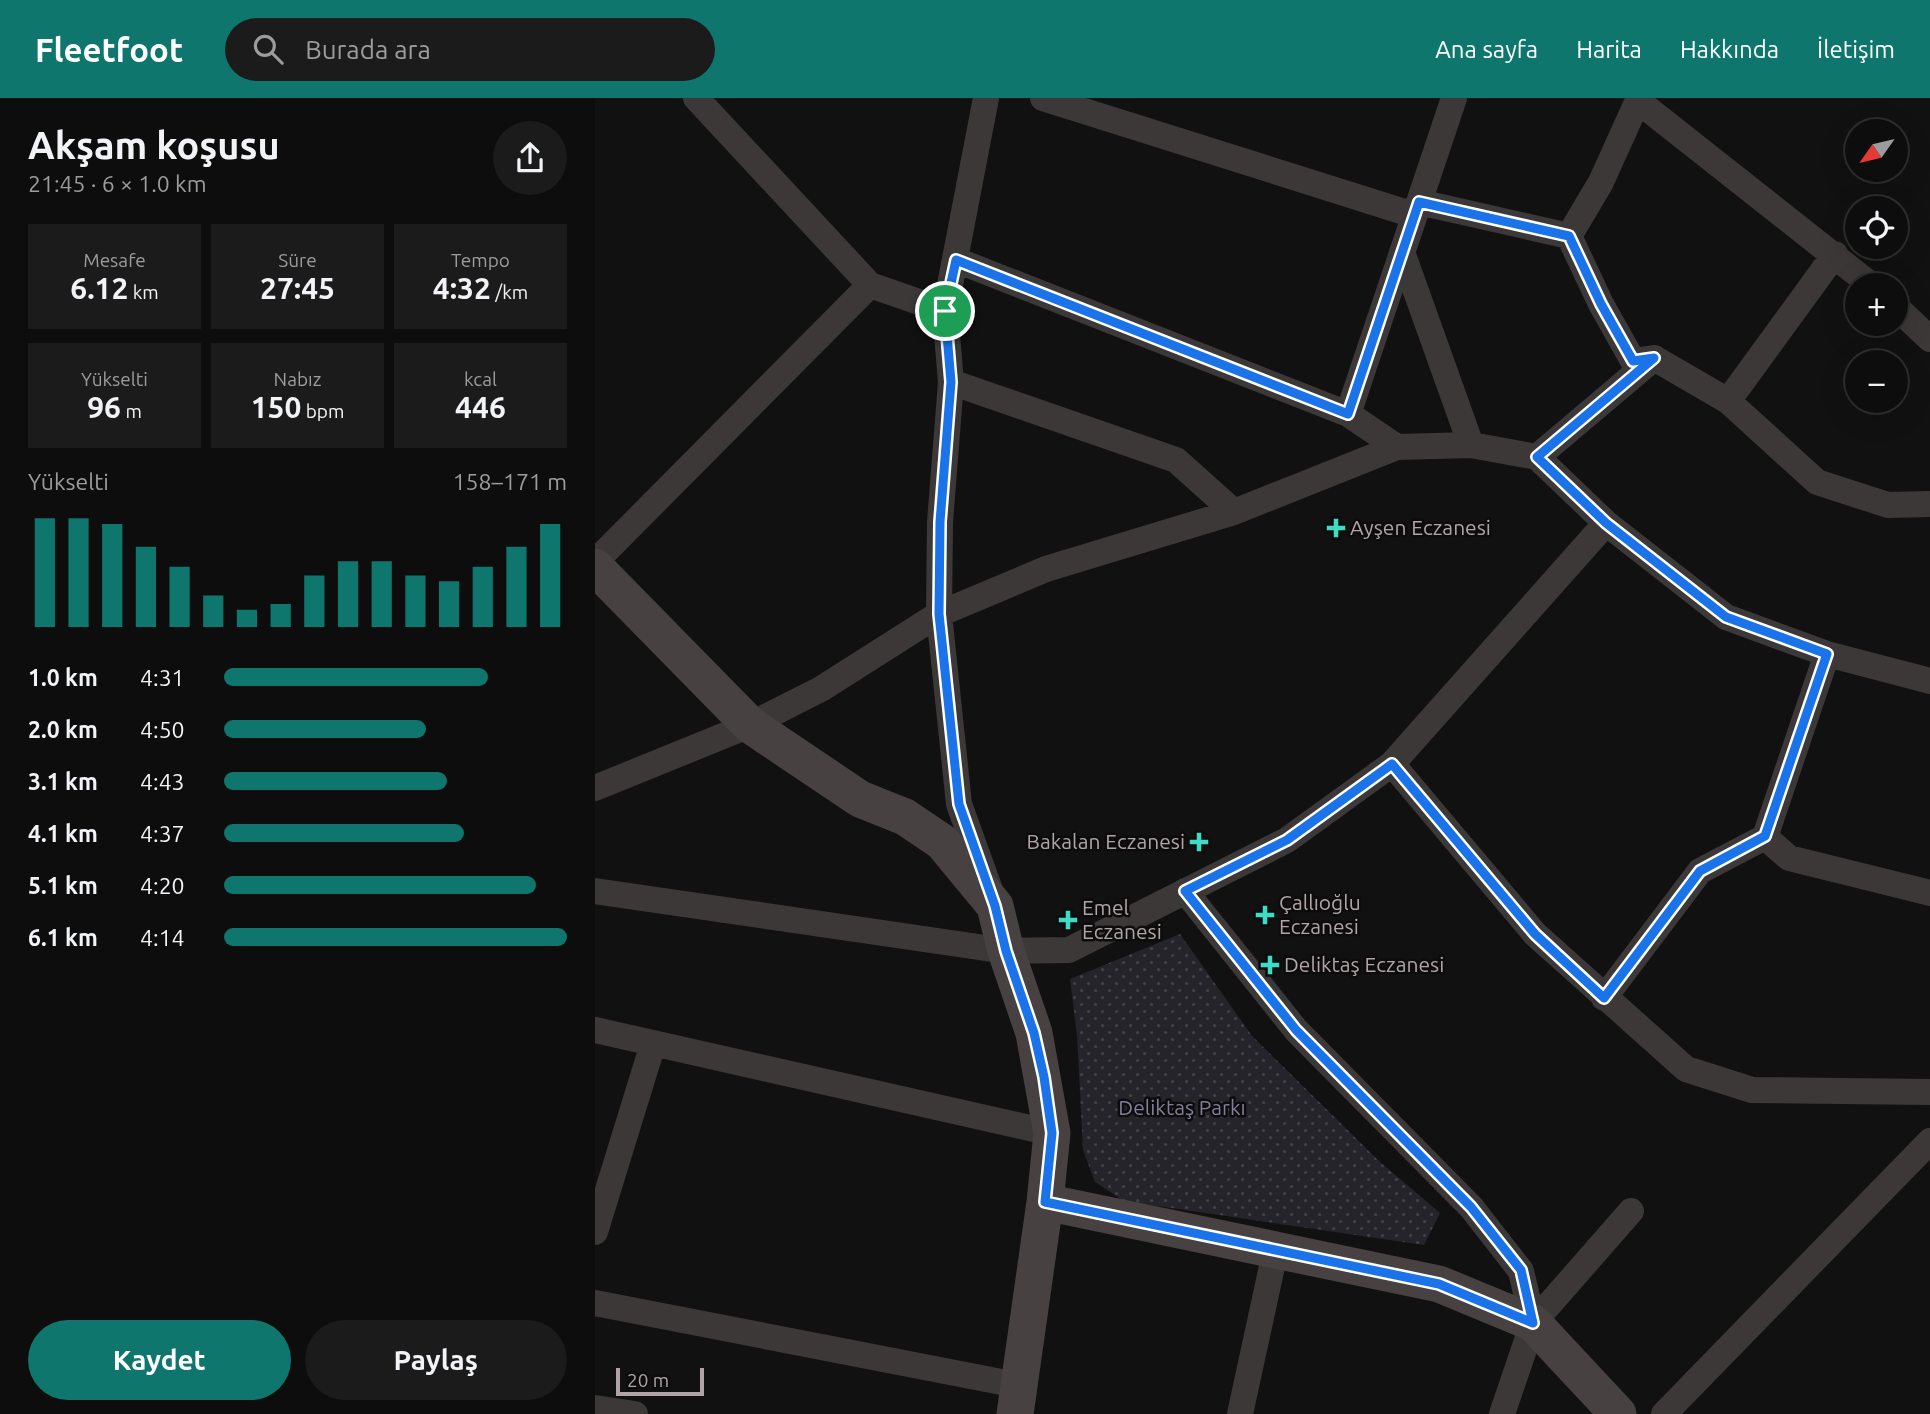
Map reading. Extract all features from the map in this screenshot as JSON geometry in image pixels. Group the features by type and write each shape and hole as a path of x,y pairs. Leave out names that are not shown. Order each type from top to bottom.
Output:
{"main road":[{"path":"595,567 750,725 860,799 905,817 941,842 995,906 1006,951 1034,1033 1052,1133 1045,1202 1016,1400"},
{"path":"1045,1202 1439,1284 1533,1323 1618,1414"}],"street":[{"path":"696,98 870,285 945,311"},
{"path":"986,98 945,311 951,382 940,522 939,614 959,804 995,906"},
{"path":"1043,98 1416,209 1569,236"},
{"path":"1348,414 1454,98"},
{"path":"1569,236 1601,182 1639,99 1857,273"},
{"path":"1569,236 1601,304 1633,361 1654,358 1728,401 1817,482 1888,505 1930,504"},
{"path":"1402,252 1471,445"},
{"path":"1728,401 1835,254"},
{"path":"956,260 1348,414 1397,447"},
{"path":"595,562 870,285"},
{"path":"1908,318 1930,339"},
{"path":"1537,457 1654,358"},
{"path":"951,382 1176,460 1234,512"},
{"path":"595,788 750,725 821,689 939,614 1046,569 1234,512 1397,447 1471,445 1537,457 1606,523 1726,617 1827,654 1930,681"},
{"path":"595,891 1006,951 1069,950 1287,840 1392,764 1606,523"},
{"path":"1604,998 1700,871 1765,836 1827,654"},
{"path":"1392,764 1535,934 1686,1069 1752,1090 1930,1093"},
{"path":"1765,836 1789,859 1930,893"},
{"path":"1185,891 1296,1030 1471,1207 1521,1270 1533,1323"},
{"path":"595,1030 800,1074 1052,1133"},
{"path":"595,1232 653,1044"},
{"path":"1664,1414 1930,1141"},
{"path":"1502,1414 1533,1323 1631,1210"},
{"path":"1240,1414 1276,1248"},
{"path":"595,1303 1016,1400"},
{"path":"595,1408 635,1414"}],"green space":[{"name":"Deliktaş Parkı","path":"1180,934 1252,1036 1380,1162 1440,1213 1424,1245 1124,1201 1095,1182 1083,1150 1077,1035 1070,979"}],"place":[{"name":"Ayşen Eczanesi","path":"1336,528"},
{"name":"Bakalan Eczanesi","path":"1199,842"},
{"name":"Çallıoğlu Eczanesi","path":"1265,915"},
{"name":"Emel Eczanesi","path":"1068,920"},
{"name":"Deliktaş Eczanesi","path":"1270,965"}],"route":[{"path":"1419,202 1569,236 1601,304 1633,361 1654,358 1537,457 1606,523 1726,617 1827,654 1765,836 1700,871 1604,998 1535,934 1392,764 1287,840 1185,891 1296,1030 1471,1207 1521,1270 1533,1323 1439,1284 1045,1202 1052,1133 1044,1077 1034,1033 1006,951 995,906 959,804 939,614 940,522 951,382 945,311 956,260 1348,414 1419,202"}]}
